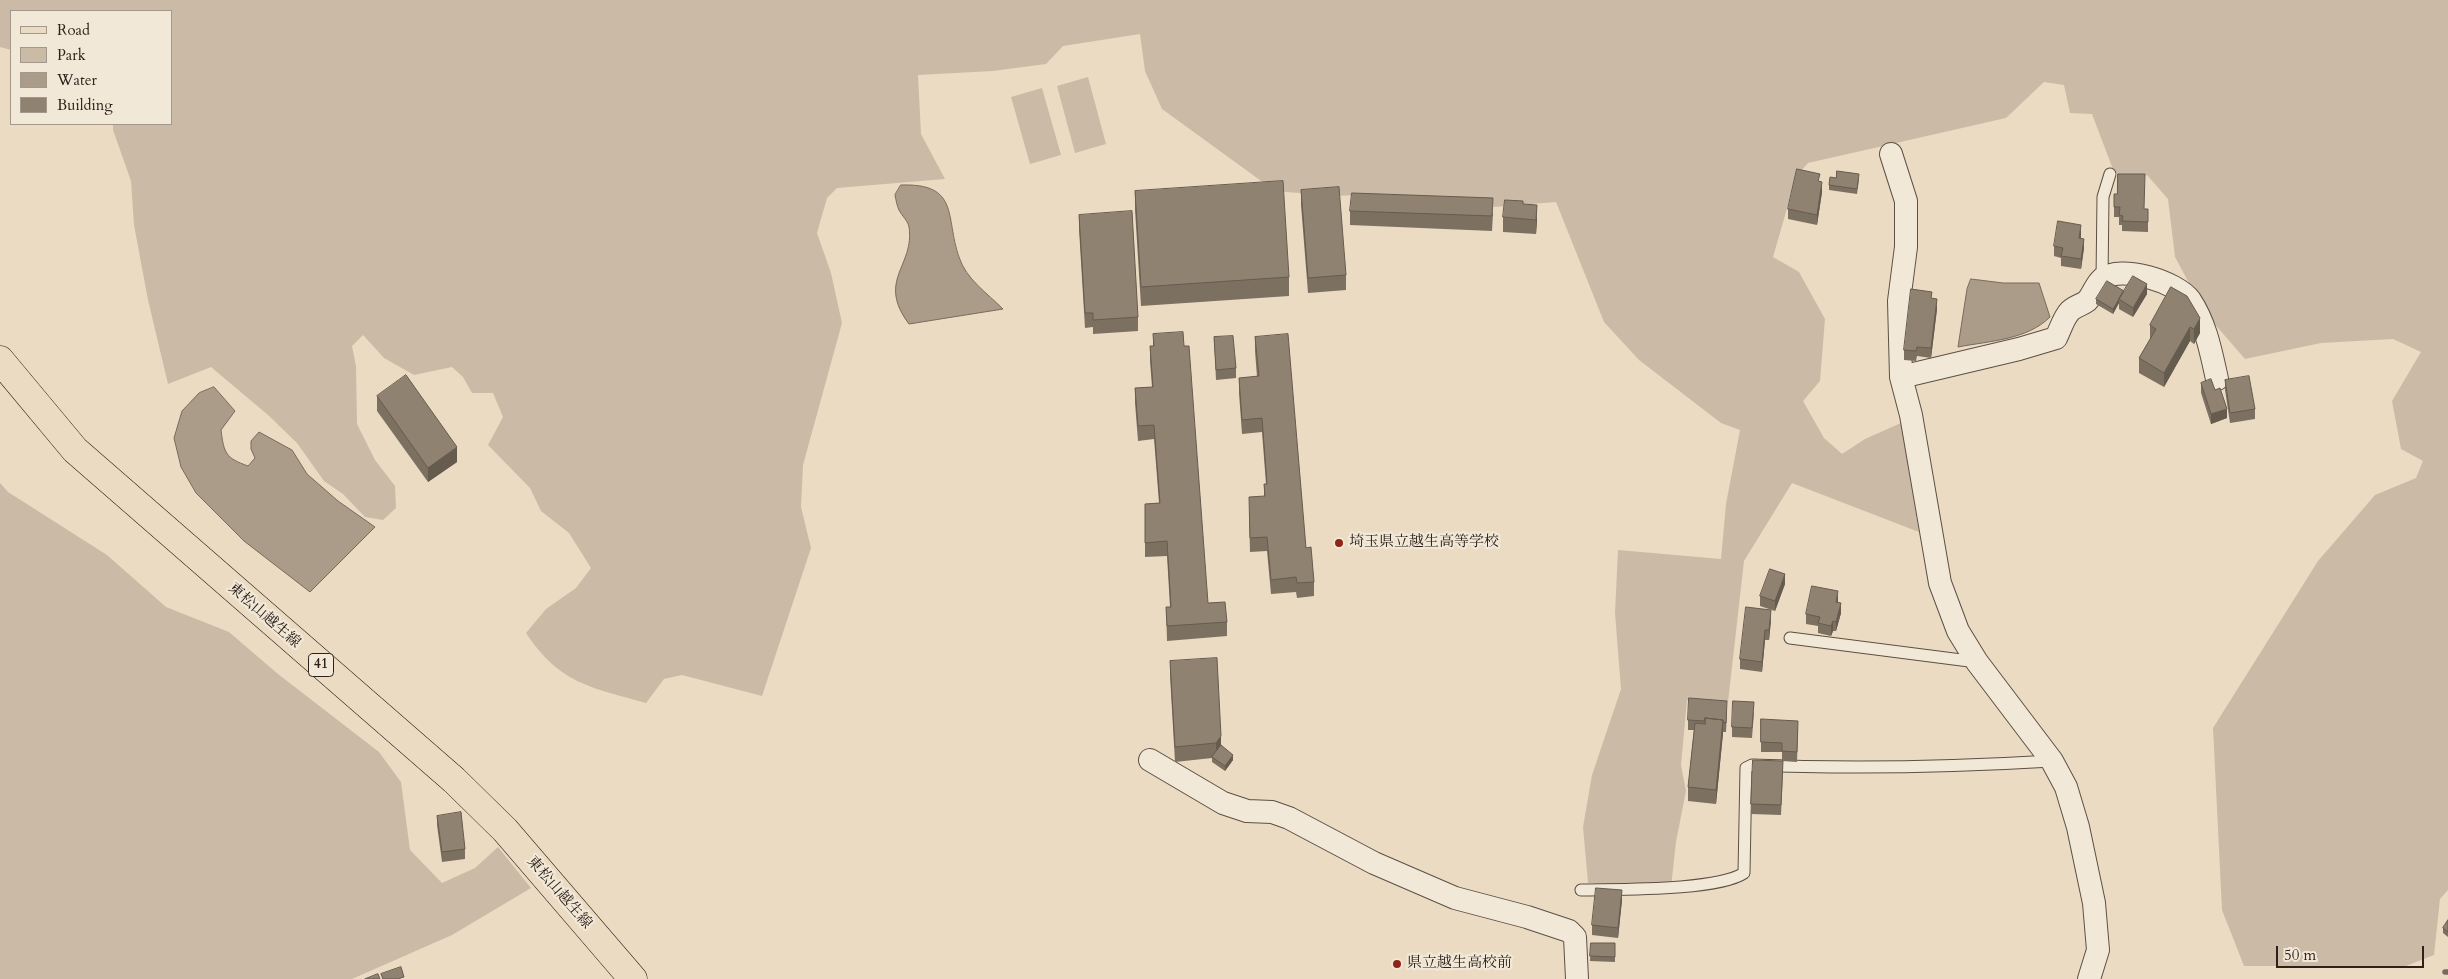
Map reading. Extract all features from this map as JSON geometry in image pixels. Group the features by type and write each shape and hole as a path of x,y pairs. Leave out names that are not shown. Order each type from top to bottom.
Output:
{"main road":[{"name":"東松山越生線","path":"0,360 75,450 454,780 505,830 633,979"}],"street":[{"path":"1891,154 1906,201 1906,247 1899,301 1901,377 1911,415 1940,583 1958,632 1977,662 2052,761 2066,787 2078,827 2094,903 2098,950 2089,979"},
{"path":"1901,377 2019,349 2056,338 2070,311 2087,301 2102,279 2109,276 2131,274 2157,280 2176,288 2189,299 2207,338 2217,379"},
{"path":"1150,760 1223,803 1246,811 1272,812 1289,818 1374,862 1455,898 1527,917 1569,931 1575,938 1577,979"}],"lane":[{"path":"2102,279 2104,197 2110,174"},
{"path":"1790,638 1977,662"},
{"path":"1581,890 1649,888 1719,882 1736,878 1744,873 1746,768 1752,765 1806,767 1974,766 2052,761"}],"green space":[{"path":"0,0 2448,0 2448,890 2440,899 2434,955 2406,966 2244,966 2222,910 2213,728 2318,561 2375,495 2416,478 2423,461 2401,449 2392,401 2421,352 2393,339 2321,343 2245,359 2205,313 2175,257 2168,199 2147,175 2131,180 2114,172 2092,114 2070,113 2064,85 2044,82 2006,118 1808,163 1796,177 1773,257 1799,272 1825,319 1820,381 1803,401 1824,438 1842,454 1865,439 1901,423 1919,532 1792,483 1744,561 1728,702 1687,700 1681,765 1686,791 1676,842 1671,887 1588,883 1583,827 1592,775 1621,689 1615,613 1618,550 1721,559 1726,504 1740,430 1721,423 1639,360 1604,322 1556,202 1494,207 1374,194 1336,196 1275,191 1162,109 1145,71 1140,34 1063,46 1046,64 993,71 918,75 921,134 945,179 837,188 827,198 817,233 831,273 842,323 803,465 801,507 811,548 762,696 682,675 664,679 646,703 592,687 564,673 551,663 526,633 546,609 576,588 591,568 569,533 541,511 530,488 488,445 503,417 493,393 472,393 463,377 452,367 414,375 384,358 363,335 352,346 356,366 357,424 375,460 395,486 396,508 383,520 365,517 343,494 324,481 297,443 268,415 211,367 168,384 148,300 134,225 131,181 113,130 113,125 172,125 172,10 10,10 10,50 0,47"},
{"path":"1088,77 1106,144 1075,153 1057,86"},
{"path":"1042,88 1061,155 1030,164 1011,97"},
{"path":"0,483 8,492 107,555 166,607 229,632 278,674 379,752 401,782 410,850 442,883 475,868 498,847 531,888 452,935 352,979 0,979"}],"water":[{"path":"901,185 920,186 933,190 942,196 947,205 962,265 978,285 1003,309 909,324 900,309 896,296 896,284 909,241 909,227 899,210 895,195"},
{"path":"1971,279 2003,283 2039,283 2050,317 2041,325 2019,335 1958,347 1967,289"},
{"path":"214,387 235,411 221,430 223,445 227,454 248,466 255,458 251,449 251,441 259,432 292,450 307,474 338,501 375,527 310,592 244,541 196,493 181,467 174,438 182,411 199,393"}],"building":[{"path":"1797,169 1820,174 1818,181 1822,182 1817,215 1788,209"},
{"path":"1837,171 1859,174 1857,189 1829,185 1830,177 1836,178"},
{"path":"2118,174 2145,174 2144,209 2148,209 2148,222 2122,221 2123,216 2119,215 2120,207 2114,207 2114,194 2117,194"},
{"path":"1283,181 1289,277 1141,287 1135,191"},
{"path":"1339,187 1346,275 1308,278 1301,190"},
{"path":"1352,193 1493,198 1492,216 1350,211"},
{"path":"1505,200 1523,201 1523,204 1537,205 1536,220 1503,217"},
{"path":"1132,211 1138,317 1093,320 1093,313 1085,313 1079,215"},
{"path":"2058,221 2081,225 2079,238 2084,239 2081,259 2061,256 2063,248 2054,246"},
{"path":"2133,276 2147,284 2133,308 2119,299"},
{"path":"2107,281 2124,291 2113,309 2096,299"},
{"path":"2171,287 2187,296 2200,318 2194,329 2190,327 2164,373 2139,358 2156,329 2150,325"},
{"path":"1911,289 1932,292 1931,298 1937,299 1931,348 1917,347 1916,351 1904,350"},
{"path":"1183,332 1184,346 1189,346 1208,603 1225,602 1227,622 1167,626 1166,607 1171,607 1167,541 1145,543 1145,504 1160,503 1154,425 1138,426 1135,388 1153,387 1150,346 1154,346 1153,334"},
{"path":"1288,334 1306,548 1311,547 1314,582 1297,583 1296,577 1271,580 1267,537 1250,538 1249,497 1265,496 1264,484 1267,484 1262,418 1242,420 1239,378 1259,376 1255,337"},
{"path":"1233,336 1236,368 1216,370 1214,337"},
{"path":"406,375 457,447 428,468 377,396"},
{"path":"2249,376 2255,409 2230,413 2225,380"},
{"path":"2211,379 2215,390 2220,388 2227,409 2211,414 2201,383"},
{"path":"1770,569 1785,574 1775,601 1760,596"},
{"path":"1812,586 1838,591 1836,602 1841,603 1836,622 1833,621 1831,626 1818,623 1820,617 1806,614"},
{"path":"1746,607 1771,610 1769,630 1765,630 1762,662 1740,659"},
{"path":"1217,658 1221,736 1216,743 1175,747 1170,661"},
{"path":"1689,698 1727,701 1726,723 1723,720 1705,718 1705,721 1688,720"},
{"path":"1733,701 1754,702 1752,728 1732,727"},
{"path":"1705,718 1723,720 1716,790 1688,787 1695,723 1705,724"},
{"path":"1761,719 1798,721 1797,752 1782,751 1782,743 1761,742"},
{"path":"1221,745 1233,755 1225,766 1212,757"},
{"path":"1753,760 1783,761 1781,805 1751,804"},
{"path":"461,812 465,849 442,852 437,816"},
{"path":"1596,888 1622,890 1618,928 1592,925"},
{"path":"2448,920 2448,932 2443,928"},
{"path":"1591,943 1615,943 1615,957 1590,956"},
{"path":"401,967 404,977 400,979 383,979 381,974"},
{"path":"378,974 380,979 365,979"}],"place":[{"name":"埼玉県立越生高等学校","path":"1339,543"},
{"name":"県立越生高校前","path":"1397,964"}]}
